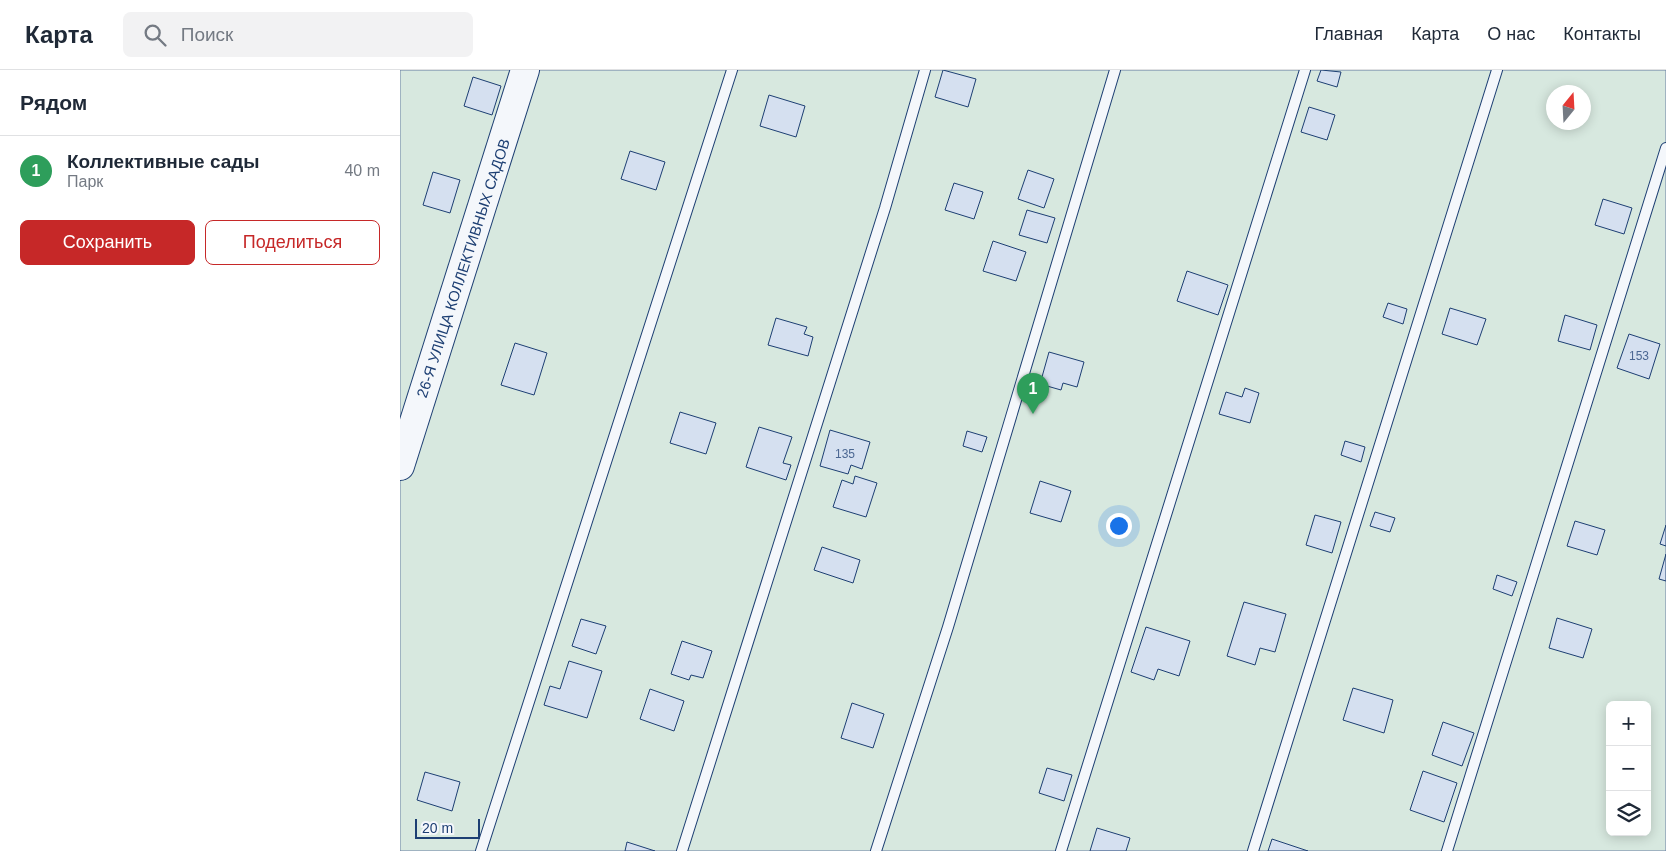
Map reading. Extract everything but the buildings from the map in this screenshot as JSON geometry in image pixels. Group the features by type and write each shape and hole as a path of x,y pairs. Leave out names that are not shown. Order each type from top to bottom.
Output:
{"main road":[{"name":"26-Я УЛИЦА КОЛЛЕКТИВНЫХ САДОВ","path":"400,466 525,70"}],"lane":[{"path":"481,851 732,70"},
{"path":"682,851 885,208 926,70"},
{"path":"876,851 948,627 1115,70"},
{"path":"1061,851 1305,70"},
{"path":"1253,851 1496,70"},
{"path":"1447,851 1666,148"}],"shaded area":[{"path":"400,70 1666,70 1666,851 400,851"}],"place":[{"name":"Коллективные сады","path":"1033,414"}]}
